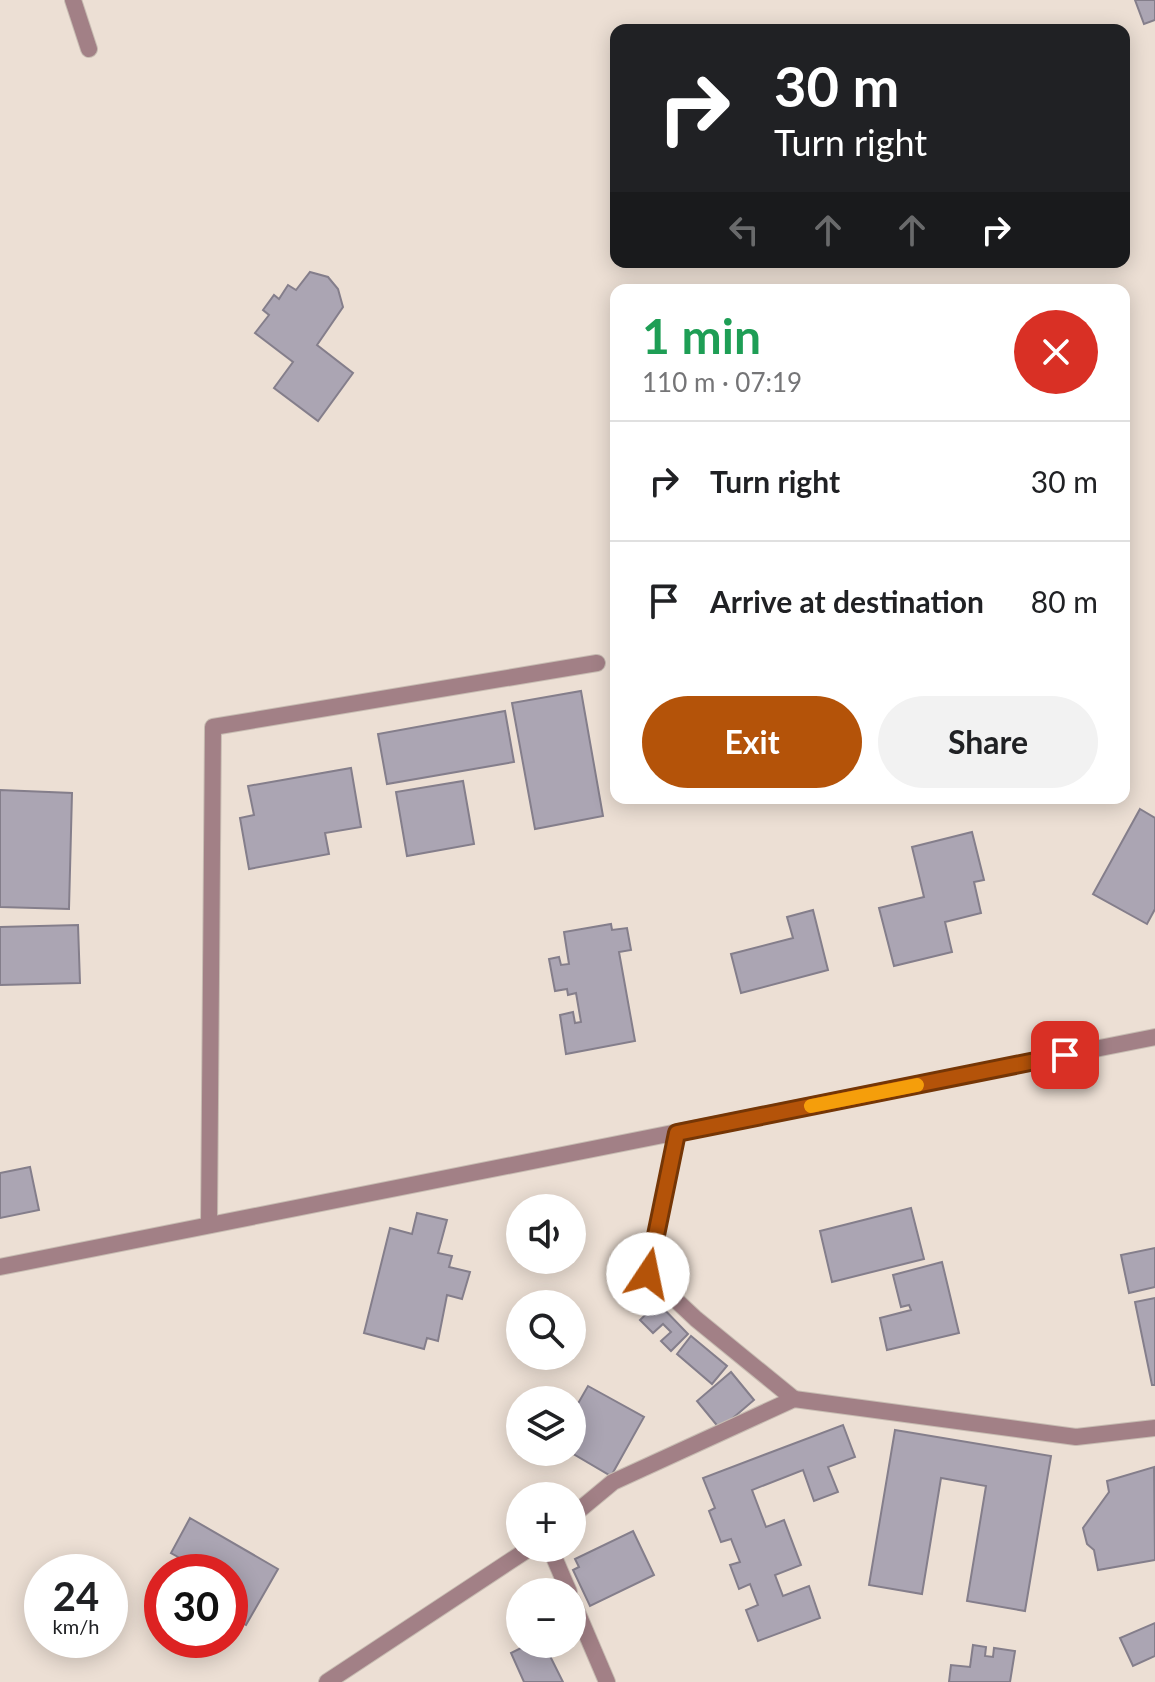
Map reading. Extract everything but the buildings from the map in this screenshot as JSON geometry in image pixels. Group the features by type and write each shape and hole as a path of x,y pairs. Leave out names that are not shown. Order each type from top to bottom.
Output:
{"street":[{"path":"73,0 89,49"},
{"path":"209,1225 213,727 597,663"},
{"path":"0,1267 1155,1037"},
{"path":"677,1133 648,1274 696,1319 794,1399 1076,1437 1155,1428"},
{"path":"586,1504 613,1482 794,1399"},
{"path":"327,1682 509,1562"},
{"path":"586,1633 607,1682"}],"slow traffic":[{"path":"811,1106 917,1085"}],"route":[{"path":"648,1274 677,1133 1065,1055"}]}
